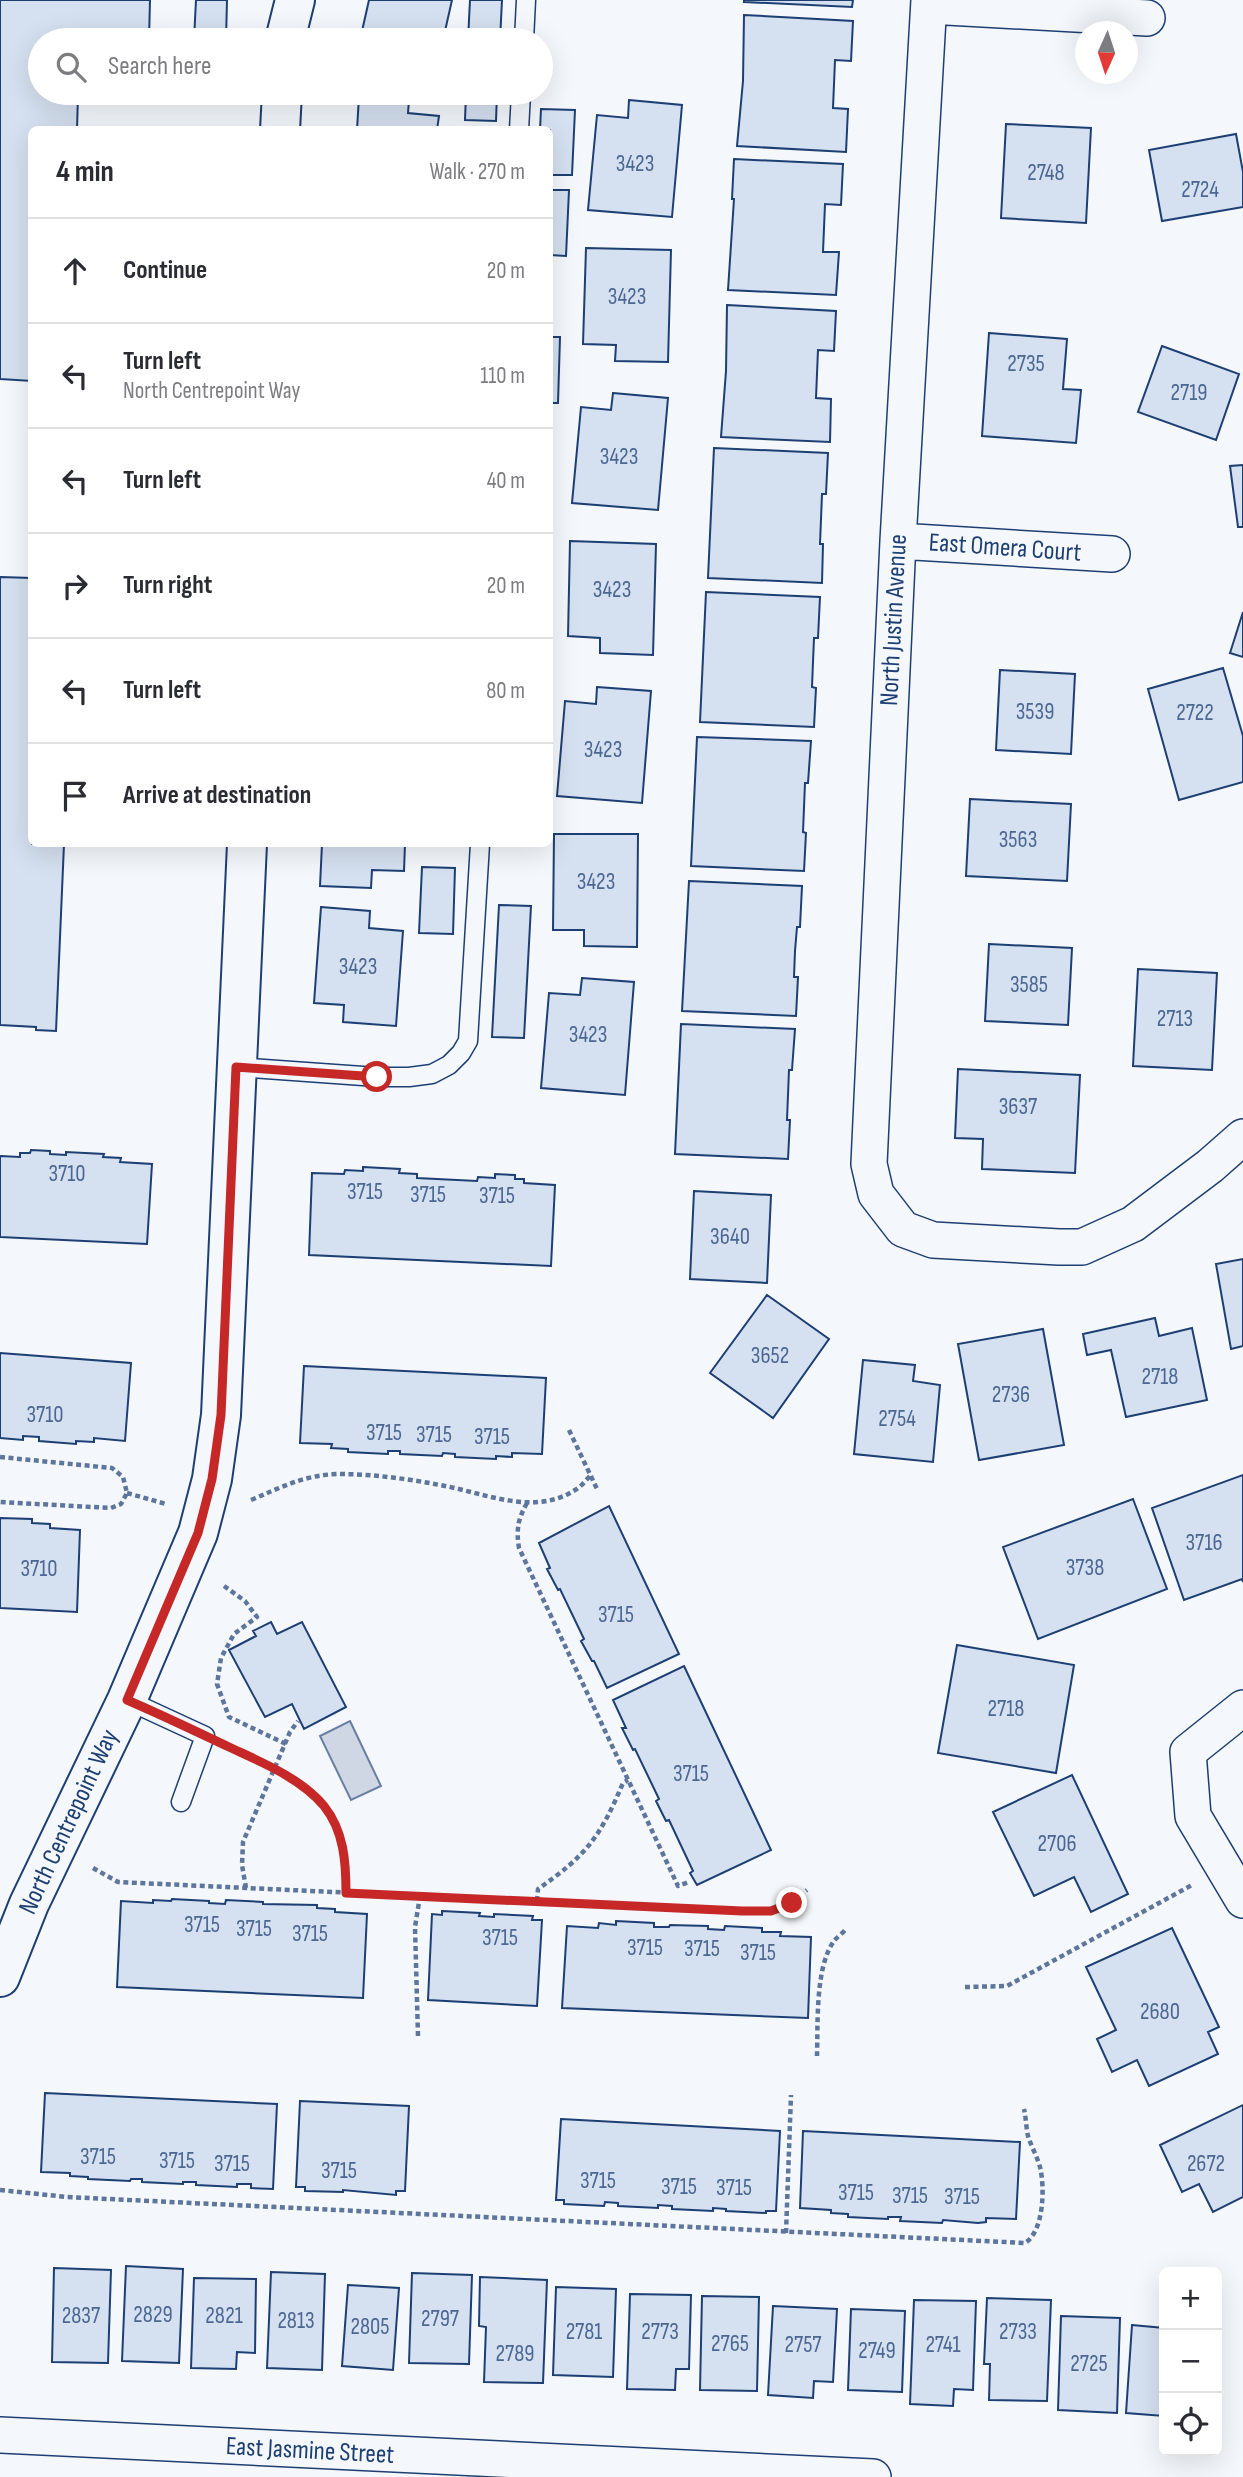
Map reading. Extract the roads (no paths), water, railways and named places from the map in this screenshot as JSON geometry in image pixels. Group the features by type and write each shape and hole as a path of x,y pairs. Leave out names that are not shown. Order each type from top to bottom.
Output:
{"street":[{"path":"288,28 295,0"},
{"path":"929,3 1147,18"},
{"name":"North Justin Avenue","path":"929,3 898,541 869,1164 876,1194 903,1229 933,1240 1082,1247 1133,1224 1210,1166 1243,1137"},
{"path":"280,126 281,105"},
{"name":"East Omera Court","path":"898,541 1112,554"},
{"name":"North Centrepoint Way","path":"0,1977 29,1904 127,1700 198,1533 212,1479 221,1415 247,847"},
{"path":"1243,1708 1188,1752 1193,1816 1243,1900"},
{"name":"East Jasmine Street","path":"0,2435 246,2462 873,2477"}],"lane":[{"path":"525,28 526,0"},
{"path":"519,126 520,105"},
{"path":"236,1067 390,1078 432,1074 449,1065 461,1054 468,1041 480,847"},
{"path":"127,1700 205,1736 181,1802"}]}
